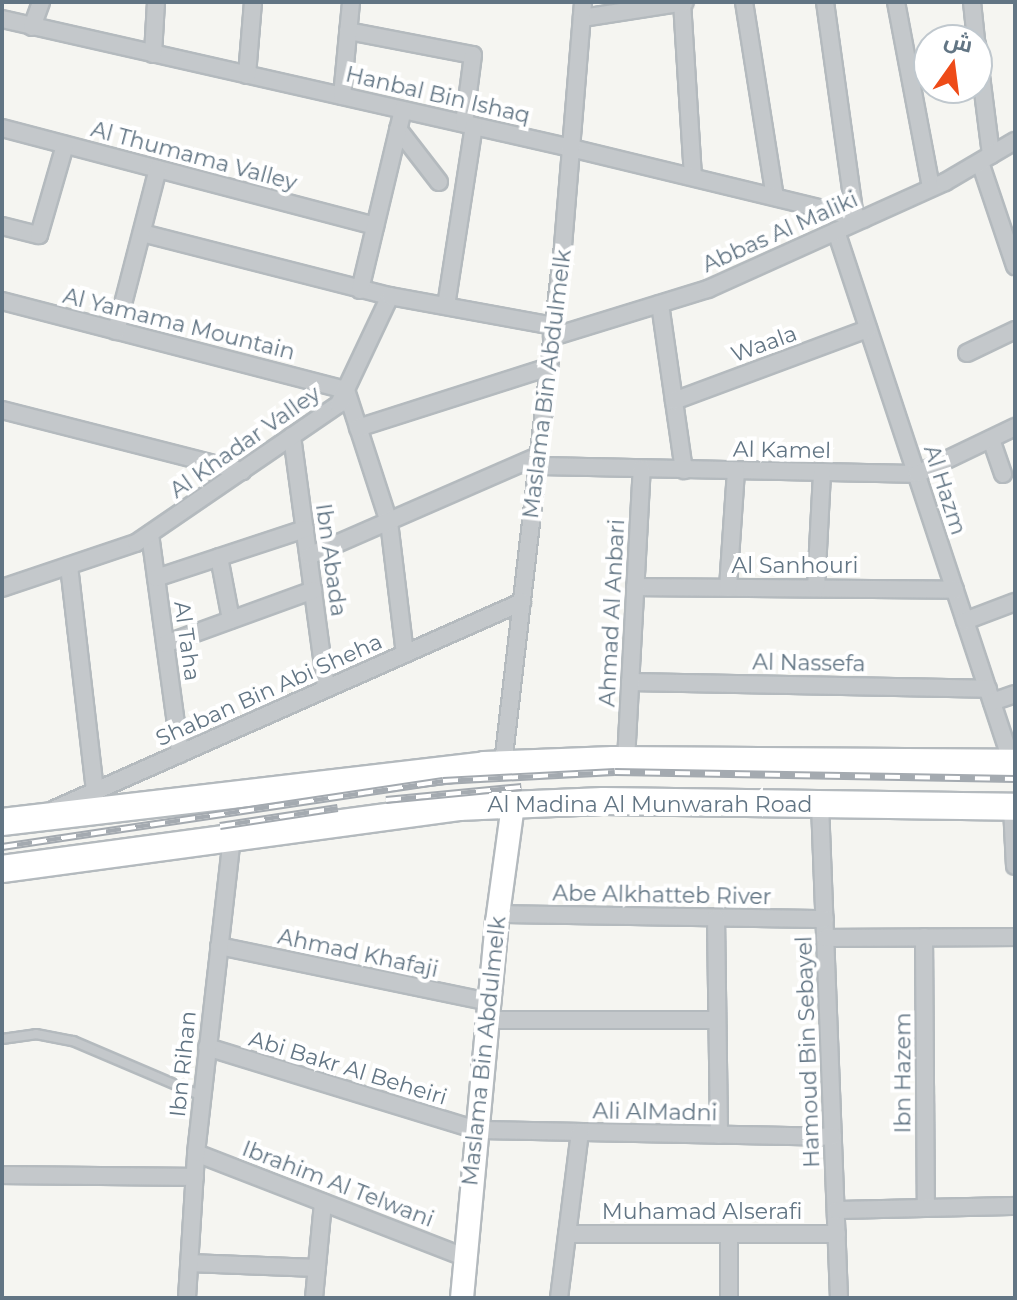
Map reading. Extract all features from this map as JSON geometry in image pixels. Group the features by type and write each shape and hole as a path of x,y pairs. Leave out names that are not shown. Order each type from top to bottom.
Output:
{"main road":[{"name":"Al Madina Al Munwarah Road","path":"2,822 352,778 503,764 626,760 1014,763"},
{"name":"Al Madina Al Munwarah Road","path":"2,869 459,807 603,801 1014,807"},
{"name":"Maslama Bin Abdulmelk","path":"462,1298 498,914 513,805"}],"street":[{"path":"32,27 41,2"},
{"path":"153,54 156,2"},
{"path":"247,75 253,2"},
{"path":"342,96 351,2"},
{"path":"582,10 683,2 693,177"},
{"path":"744,2 775,197"},
{"path":"825,2 860,218"},
{"path":"896,2 931,188"},
{"path":"972,2 975,24"},
{"name":"Maslama Bin Abdulmelk","path":"503,764 553,332 582,10"},
{"name":"Hanbal Bin Ishaq","path":"2,19 571,148 860,218"},
{"path":"348,31 473,55 469,125 446,306"},
{"path":"982,104 986,158 1015,266"},
{"path":"360,290 403,110"},
{"name":"Al Thumama Valley","path":"2,128 375,226"},
{"path":"398,129 439,182"},
{"name":"Abbas Al Maliki","path":"553,332 708,289 931,188 1015,141"},
{"path":"2,226 39,235 65,145"},
{"path":"116,331 158,169"},
{"name":"Al Hazm","path":"836,231 1014,763"},
{"path":"142,233 360,290 446,306 553,332"},
{"name":"Al Khadar Valley","path":"2,588 136,543 339,404 390,296"},
{"name":"Al Yamama Mountain","path":"2,301 346,390"},
{"path":"660,304 684,470"},
{"name":"Waala","path":"674,401 868,329"},
{"path":"967,353 1015,330"},
{"path":"358,428 549,367"},
{"path":"346,390 389,522 405,654"},
{"path":"2,410 242,471"},
{"name":"Al Kamel","path":"309,556 538,461 642,469 917,474 1015,427"},
{"name":"Ibn Abada","path":"292,436 326,689"},
{"path":"991,439 1003,474"},
{"name":"Ahmad Al Anbari","path":"626,760 642,469"},
{"path":"728,588 736,471"},
{"path":"816,588 822,474"},
{"path":"156,578 305,529"},
{"name":"Al Taha","path":"150,534 180,754"},
{"path":"219,557 231,620"},
{"path":"69,566 95,792"},
{"name":"Al Sanhouri","path":"635,587 955,590"},
{"path":"165,644 313,590"},
{"name":"Shaban Bin Abi Sheha","path":"35,818 522,602"},
{"path":"965,621 1015,602"},
{"name":"Al Nassefa","path":"630,682 1015,694"},
{"name":"Hamoud Bin Sebayel","path":"820,804 839,1298"},
{"path":"1014,807 1015,866"},
{"name":"Ibn Rihan","path":"187,1298 196,1153 232,837"},
{"name":"Abe Alkhatteb River","path":"498,914 825,919"},
{"path":"716,918 715,1020 719,1135"},
{"name":"Ibn Hazem","path":"924,937 926,1208"},
{"path":"825,938 1015,937"},
{"name":"Ahmad Khafaji","path":"219,946 488,1011 715,1020"},
{"name":"Abi Bakr Al Beheiri","path":"207,1047 476,1130"},
{"name":"Ali AlMadni","path":"476,1130 833,1137"},
{"path":"559,1298 580,1132"},
{"name":"Ibrahim Al Telwani","path":"196,1153 464,1257"},
{"path":"2,1175 195,1177"},
{"path":"314,1298 323,1202"},
{"path":"836,1210 1015,1206"},
{"name":"Muhamad Alserafi","path":"567,1234 837,1234"},
{"path":"729,1234 729,1298"},
{"path":"189,1263 317,1268"}],"lane":[{"path":"2,1039 36,1034 73,1041 202,1096"}],"railway":[{"path":"2,847 443,781 615,772 1015,779"},
{"path":"386,800 521,787"},
{"path":"220,826 338,808"}]}
